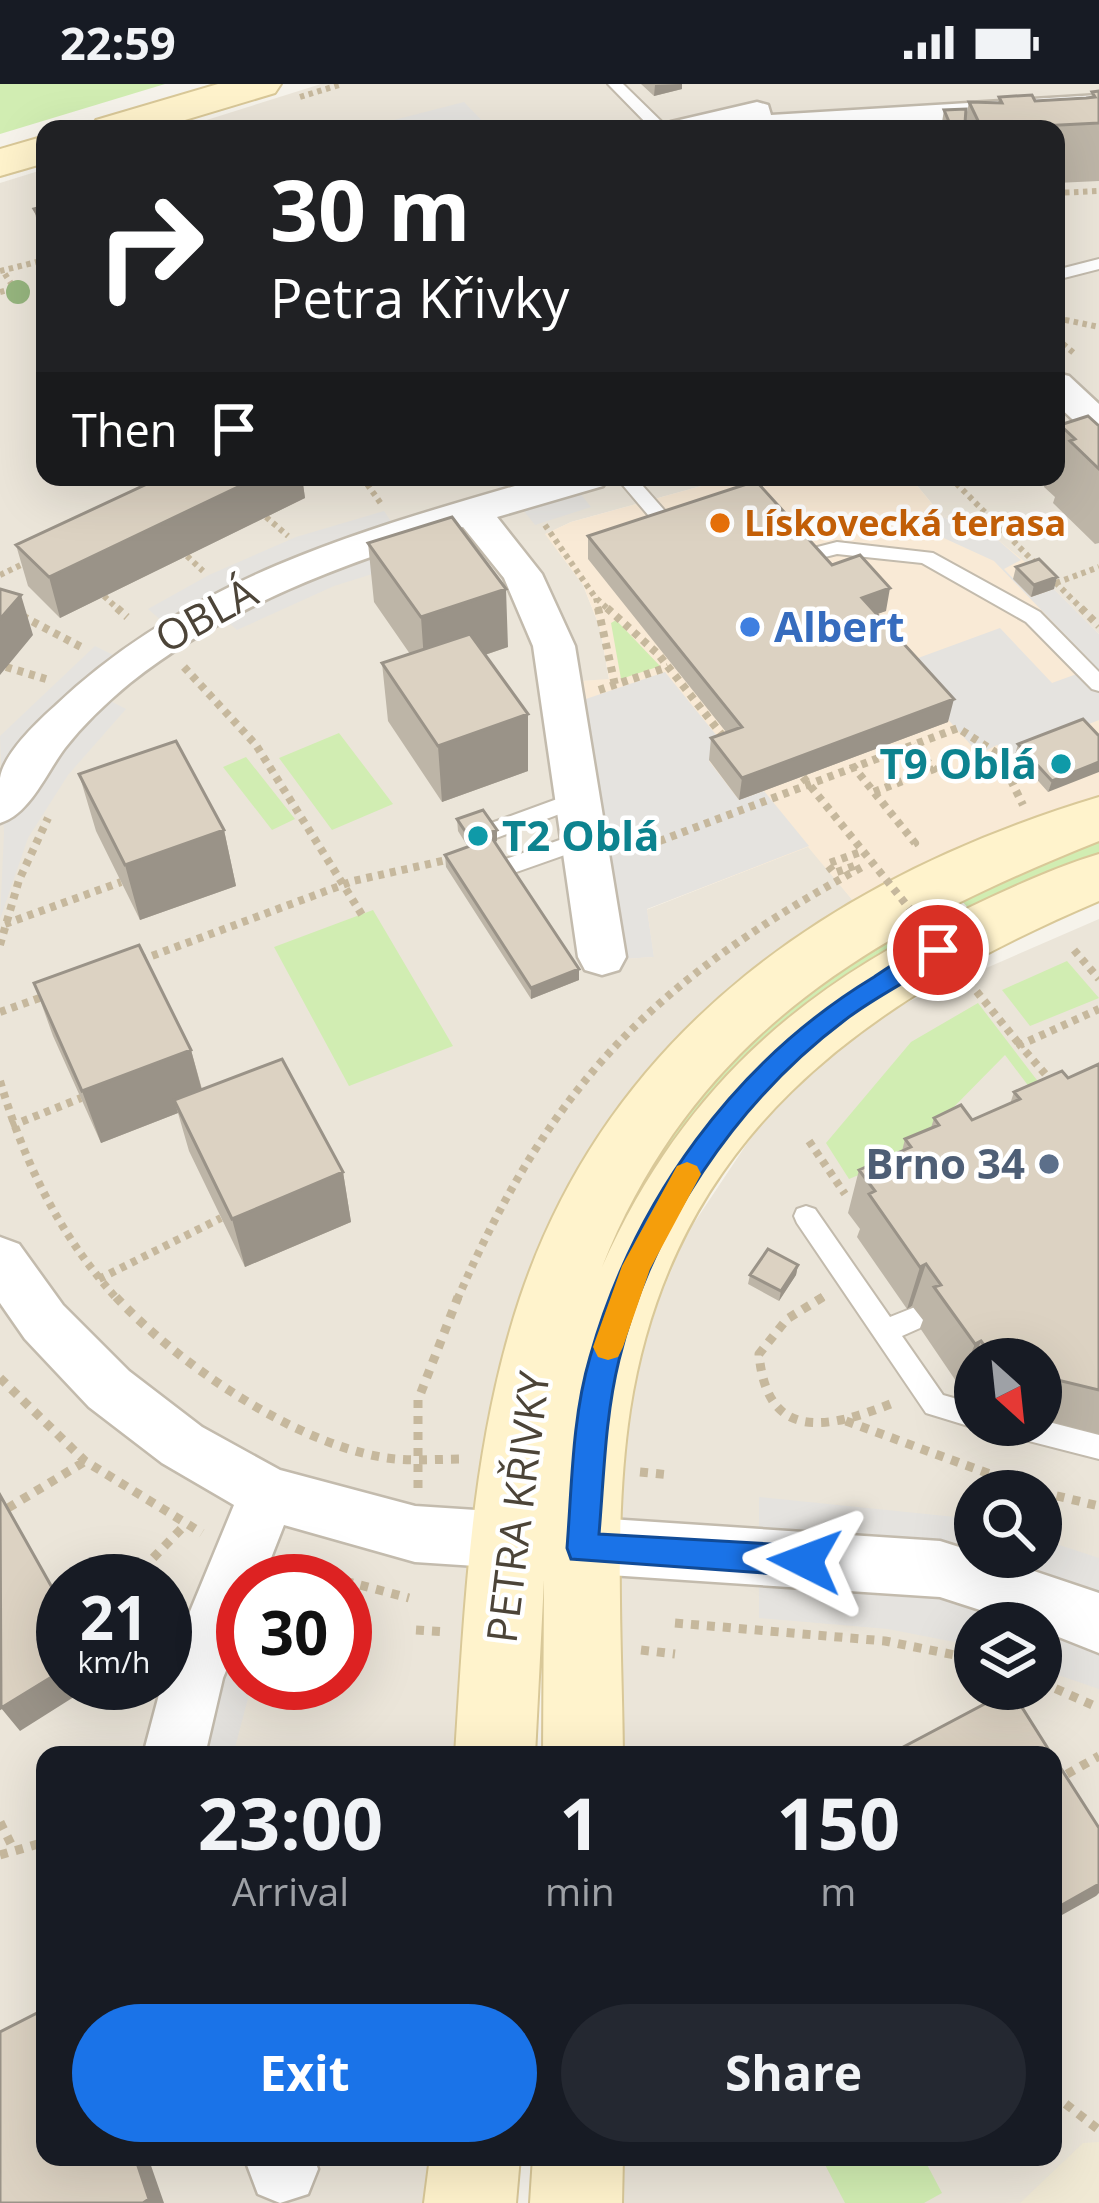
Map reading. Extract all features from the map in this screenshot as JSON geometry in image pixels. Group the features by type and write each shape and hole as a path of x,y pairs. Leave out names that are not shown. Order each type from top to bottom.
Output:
{"street":[{"path":"141,120 261,84"},
{"path":"726,84 766,120"},
{"path":"807,120 1099,105"},
{"path":"0,163 36,152"},
{"path":"1065,392 1099,424"},
{"path":"1065,439 1099,440"},
{"name":"OBLÁ","path":"0,807 80,700 263,583 560,486"},
{"path":"472,512 522,574 547,623 560,671 582,819 589,955"},
{"name":"PETRA KŘIVKY","path":"495,1746 506,1541 535,1358 556,1284 585,1214 619,1153 669,1086 726,1026 787,974 838,939 948,882 1099,818"},
{"name":"PETRA KŘIVKY","path":"583,1746 582,1548 594,1409 604,1357 637,1266 680,1185 724,1122 773,1068 836,1012 900,969 1099,876"},
{"path":"0,1260 44,1322 109,1389 182,1445 268,1494 415,1534 940,1569 1070,1610 1099,1624"},
{"path":"176,1746 193,1678 268,1494"},
{"path":"470,2203 474,2166"},
{"path":"576,2203 578,2166"}],"lane":[{"path":"615,84 652,120"},
{"path":"1065,273 1099,264"},
{"path":"633,486 672,531"},
{"path":"801,556 837,548 926,556 1033,616 1099,684"},
{"path":"491,832 582,819"},
{"path":"505,868 582,819"},
{"path":"806,1216 935,1406 954,1410"},
{"path":"885,1331 920,1316"},
{"path":"1062,1438 1099,1447"}],"path":[{"path":"1065,193 1099,190"},
{"path":"0,292 14,288 2,271 36,262"},
{"path":"1065,320 1099,327"},
{"path":"368,486 383,507"},
{"path":"959,486 1099,626"},
{"path":"266,517 288,536"},
{"path":"545,525 595,597 658,654 734,751"},
{"path":"0,575 41,556"},
{"path":"187,556 203,571"},
{"path":"1055,583 1099,568"},
{"path":"104,596 256,745 364,918"},
{"path":"595,597 615,685"},
{"path":"21,615 83,648"},
{"path":"158,651 200,656"},
{"path":"6,668 46,679"},
{"path":"582,819 641,848 769,794 958,728 998,754 1024,806"},
{"path":"874,792 934,769 913,745"},
{"path":"802,777 1062,1093"},
{"path":"0,944 36,838 54,808"},
{"path":"862,851 827,864 835,873 863,866"},
{"path":"129,964 345,884 472,854"},
{"path":"4,925 121,882"},
{"path":"1074,950 1099,979"},
{"path":"0,1012 64,988"},
{"path":"1020,1045 1099,1009"},
{"path":"0,1081 11,1126 35,1187 99,1280 149,1334 206,1376 324,1438 382,1457 480,1460"},
{"path":"11,1126 81,1098"},
{"path":"809,1142 845,1194"},
{"path":"99,1280 221,1218"},
{"path":"806,1306 787,1319 759,1354 764,1393 776,1409 796,1422 818,1426 846,1421 924,1389"},
{"path":"0,1378 85,1461 212,1538"},
{"path":"846,1421 979,1470"},
{"path":"8,1508 85,1461"},
{"path":"1062,1498 1099,1506"},
{"path":"157,1554 185,1525"},
{"path":"372,1588 409,1598"},
{"path":"676,1623 885,1641 954,1655"},
{"path":"1062,1691 1099,1708"},
{"path":"986,1715 987,1710"},
{"path":"1062,1777 1099,1756"},
{"path":"0,1822 14,1850"},
{"path":"0,1855 36,1844"},
{"path":"1062,2101 1099,2131"}],"shaded area":[{"path":"321,84 1099,84 1099,634 997,539 943,517 917,486 1065,486 1065,120 207,120"},
{"path":"464,102 481,120 394,120"},
{"path":"36,172 36,486 701,486 571,522 546,534 583,585 600,628 609,680 581,681 646,910 809,846 859,908 571,1187 537,1256 503,1349 480,1469 466,1746 36,1746 36,2166 438,2166 434,2203 0,2203 0,183"},
{"path":"498,486 574,486 591,507 535,525 510,493 504,494"},
{"path":"701,486 917,486 943,517 997,539 1099,634 1099,801 859,908 808,847 647,909 654,957 623,959 580,681 609,679 600,628 583,585 545,534 571,522"},
{"path":"384,511 417,560 334,586 237,630 202,600 163,622 148,609 209,575 296,537"},
{"path":"943,517 997,539 1021,560 1004,569 1031,597 1054,589 1099,634 1099,720 1014,754 997,745 979,754 899,665 1000,628 1052,683 1096,667 994,561 935,534"},
{"path":"95,646 115,656 81,686 126,709 68,775 28,838 0,919 4,833 0,736"},
{"path":"665,672 730,752 709,761 739,800 764,791 809,846 647,909 654,957 623,959 583,700"},
{"path":"1099,919 1099,2203 609,2203 611,2166 1062,2166 1062,1746 616,1746 622,1461 637,1367 686,1235 758,1127 808,1074 885,1012"},
{"path":"759,1497 954,1517 954,1578 1062,1578 1062,1546 1099,1558 1099,1689 1062,1676 1062,1602 954,1602 954,1642 888,1629 759,1618"},
{"path":"216,1683 216,1710 245,1710 235,1746 195,1746"},
{"path":"1099,2142 1099,2203 1020,2203 1062,2166 1083,2143"}],"green space":[{"path":"0,84 165,84 36,120 0,134"},
{"path":"616,620 660,666 621,679 611,623"},
{"path":"339,733 393,804 332,830 279,758"},
{"path":"246,757 295,819 272,830 223,767"},
{"path":"1099,839 1099,856 972,912 960,899"},
{"path":"947,906 958,919 916,940 561,1359 644,1164 744,1041 857,956"},
{"path":"373,910 453,1046 349,1086 274,947"},
{"path":"1067,961 1099,998 1030,1026 1002,990"},
{"path":"978,1003 1043,1088 1033,1092 1005,1055 941,1120 953,1136 849,1179 826,1143 911,1042"},
{"path":"826,2166 928,2166 942,2193 924,2203 845,2203"}],"building":[{"path":"1099,91 1099,123 978,120 969,102 1002,103 999,97 1032,95 1035,101 1095,97 1092,92"},
{"path":"966,109 965,120 948,120 944,110"},
{"path":"1088,416 1099,426 1099,469 1070,441 1075,439 1065,423"},
{"path":"143,486 240,486 49,577 16,545"},
{"path":"741,486 761,486 832,565 860,555 890,588 862,598 954,699 742,778 711,738 742,727 588,536"},
{"path":"452,517 506,589 421,617 368,543"},
{"path":"1039,559 1057,577 1034,585 1016,567"},
{"path":"0,589 21,595 0,619"},
{"path":"470,634 528,714 438,746 382,663"},
{"name":"T9 Oblá","path":"1083,719 1099,736 1099,762 1052,781 1018,744"},
{"path":"176,741 224,830 125,865 79,774"},
{"path":"483,810 497,830 471,840 457,819"},
{"path":"492,838 579,969 531,988 445,855"},
{"path":"139,945 191,1050 82,1091 34,983"},
{"path":"282,1059 343,1172 232,1219 174,1100"},
{"path":"1099,1064 1099,1390 1062,1381 1062,1338 971,1338 934,1287 941,1285 926,1264 920,1267 869,1194 875,1191 859,1170 911,1147 905,1139 939,1125 934,1118 961,1105 972,1120 1020,1099 1014,1092 1062,1071 1068,1078"},
{"path":"768,1249 798,1265 781,1291 750,1275"},
{"path":"0,1495 36,1559 36,1687 1,1708"},
{"path":"973,1710 1024,1710 1046,1746 905,1746"},
{"path":"1062,1770 1099,1828 1099,1884 1062,1905"},
{"path":"36,2014 36,2166 138,2166 149,2199 143,2203 0,2203 0,2032"}],"slow traffic":[{"path":"608,1347 637,1266 687,1174"}],"place":[{"name":"Lískovecká terasa","path":"720,523"},
{"name":"Albert","path":"750,627"},
{"name":"T9 Oblá","path":"1061,764"},
{"name":"T2 Oblá","path":"478,836"},
{"name":"Brno 34","path":"1049,1164"}],"route":[{"path":"805,1561 582,1548 594,1409 604,1357 637,1266 680,1185 724,1122 773,1068 836,1012 938,950"}]}
